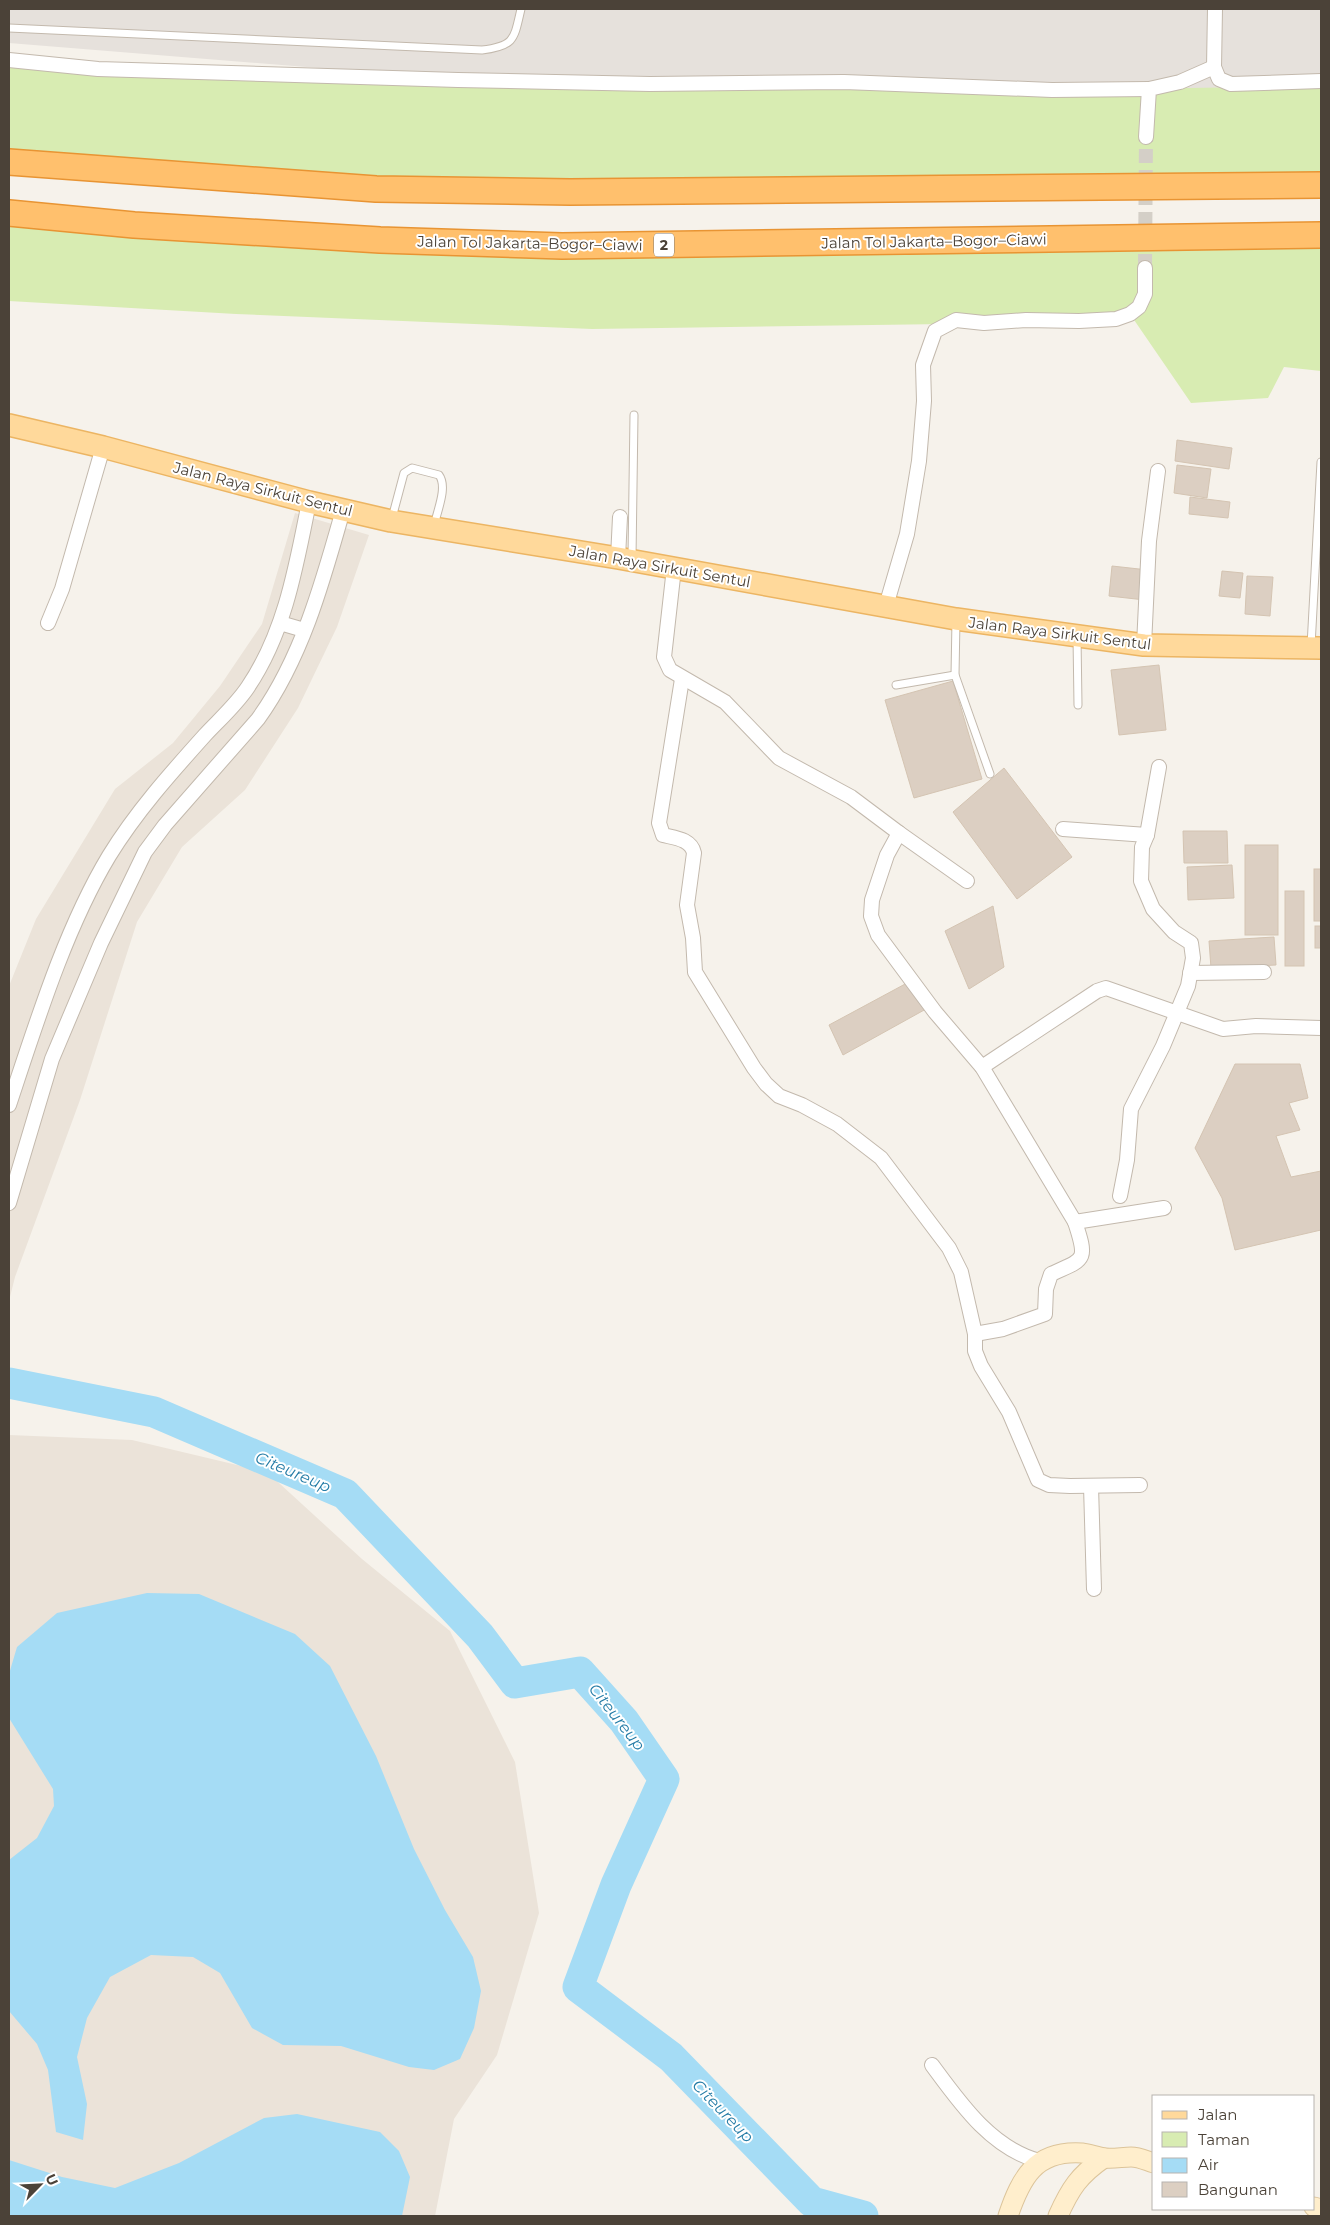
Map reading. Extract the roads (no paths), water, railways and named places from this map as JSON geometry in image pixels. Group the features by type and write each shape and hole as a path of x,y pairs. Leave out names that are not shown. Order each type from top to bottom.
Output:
{"highway":[{"path":"9,162 376,189 570,192 1321,185"},
{"name":"Jalan Tol Jakarta–Bogor–Ciawi","path":"9,214 134,225 380,240 562,246 1321,235"}],"main road":[{"name":"Jalan Raya Sirkuit Sentul","path":"9,424 309,502 391,521 674,568 956,619 1144,645 1316,649"}],"street":[{"path":"1215,9 1214,67 1219,79 1231,84 1321,81"},
{"path":"9,60 98,69 477,81 650,84 844,82 1052,90 1149,88 1180,82 1214,67"},
{"path":"1146,137 1149,88"},
{"path":"886,606 907,534 919,461 924,401 923,366 935,331 956,320 984,323 1026,320 1079,322 1116,319 1130,314 1139,307 1145,294 1145,268"},
{"path":"48,623 62,589 103,447"},
{"path":"1144,645 1149,541 1158,471"},
{"path":"9,1105 38,1016 70,939 108,857 133,819 154,792 247,689 264,661 291,591 309,502"},
{"path":"9,1204 52,1059 101,943 145,852 165,824 258,719 272,700 304,630 323,581 343,510"},
{"path":"620,517 625,560"},
{"path":"674,568 664,657 670,670 682,679 721,699 779,758 851,797 967,881"},
{"path":"280,623 304,630"},
{"path":"682,679 659,823 663,835 688,842 693,847 687,905 693,938 695,972 754,1068 766,1084 778,1096 802,1105 837,1124 881,1158 955,1257 961,1272 974,1334 975,1351 1009,1412 1038,1480 1049,1485 1140,1485"},
{"path":"1120,1196 1127,1160 1131,1109 1163,1046 1188,986 1193,958 1191,943 1174,932 1153,909 1141,881 1142,847 1147,835 1159,767"},
{"path":"1063,829 1147,835"},
{"path":"899,833 879,877 870,916 878,935 935,1012 982,1067 1075,1222 1082,1250 1080,1260 1074,1265 1050,1274 1046,1289 1044,1314 1002,1329 974,1334"},
{"path":"1190,973 1264,972"},
{"path":"982,1067 1097,991 1106,988 1176,1015 1223,1029 1256,1026 1321,1028"},
{"path":"1075,1222 1164,1208"},
{"path":"1091,1486 1094,1589"},
{"path":"932,2065 961,2104 986,2130 1010,2149 1024,2157 1039,2162"},
{"path":"1008,2216 1016,2194 1028,2172 1039,2162 1067,2154 1082,2153 1104,2158 1133,2157 1152,2162"},
{"path":"1058,2216 1070,2188 1092,2166 1104,2158"}],"lane":[{"path":"9,28 482,50 500,48 509,43 514,37 521,9"},
{"path":"625,560 634,416"},
{"path":"1316,649 1321,462"},
{"path":"391,521 404,473 412,468 439,475 441,478 443,485 433,528"},
{"path":"956,619 955,675 990,774"},
{"path":"1076,637 1078,705"},
{"path":"896,685 955,675"}],"water":[{"path":"147,1593 199,1594 295,1634 330,1666 376,1756 414,1849 445,1910 473,1957 481,1991 474,2028 460,2059 434,2070 409,2067 341,2046 283,2045 252,2028 220,1973 193,1957 151,1955 110,1977 87,2018 77,2057 87,2104 83,2140 56,2132 48,2070 37,2044 9,2011 9,1860 37,1838 54,1806 53,1789 9,1718 9,1674 17,1647 57,1613"},
{"path":"297,2114 380,2132 399,2151 410,2177 402,2216 9,2216 9,2160 62,2177 115,2188 179,2163 264,2118"}],"waterway":[{"name":"Citeureup","path":"9,1383 154,1412 345,1494 480,1636 515,1683 580,1672 624,1721 664,1779 616,1885 578,1987 671,2057 812,2202 863,2216"}],"tunnel":[{"path":"1145,268 1146,137"}]}
